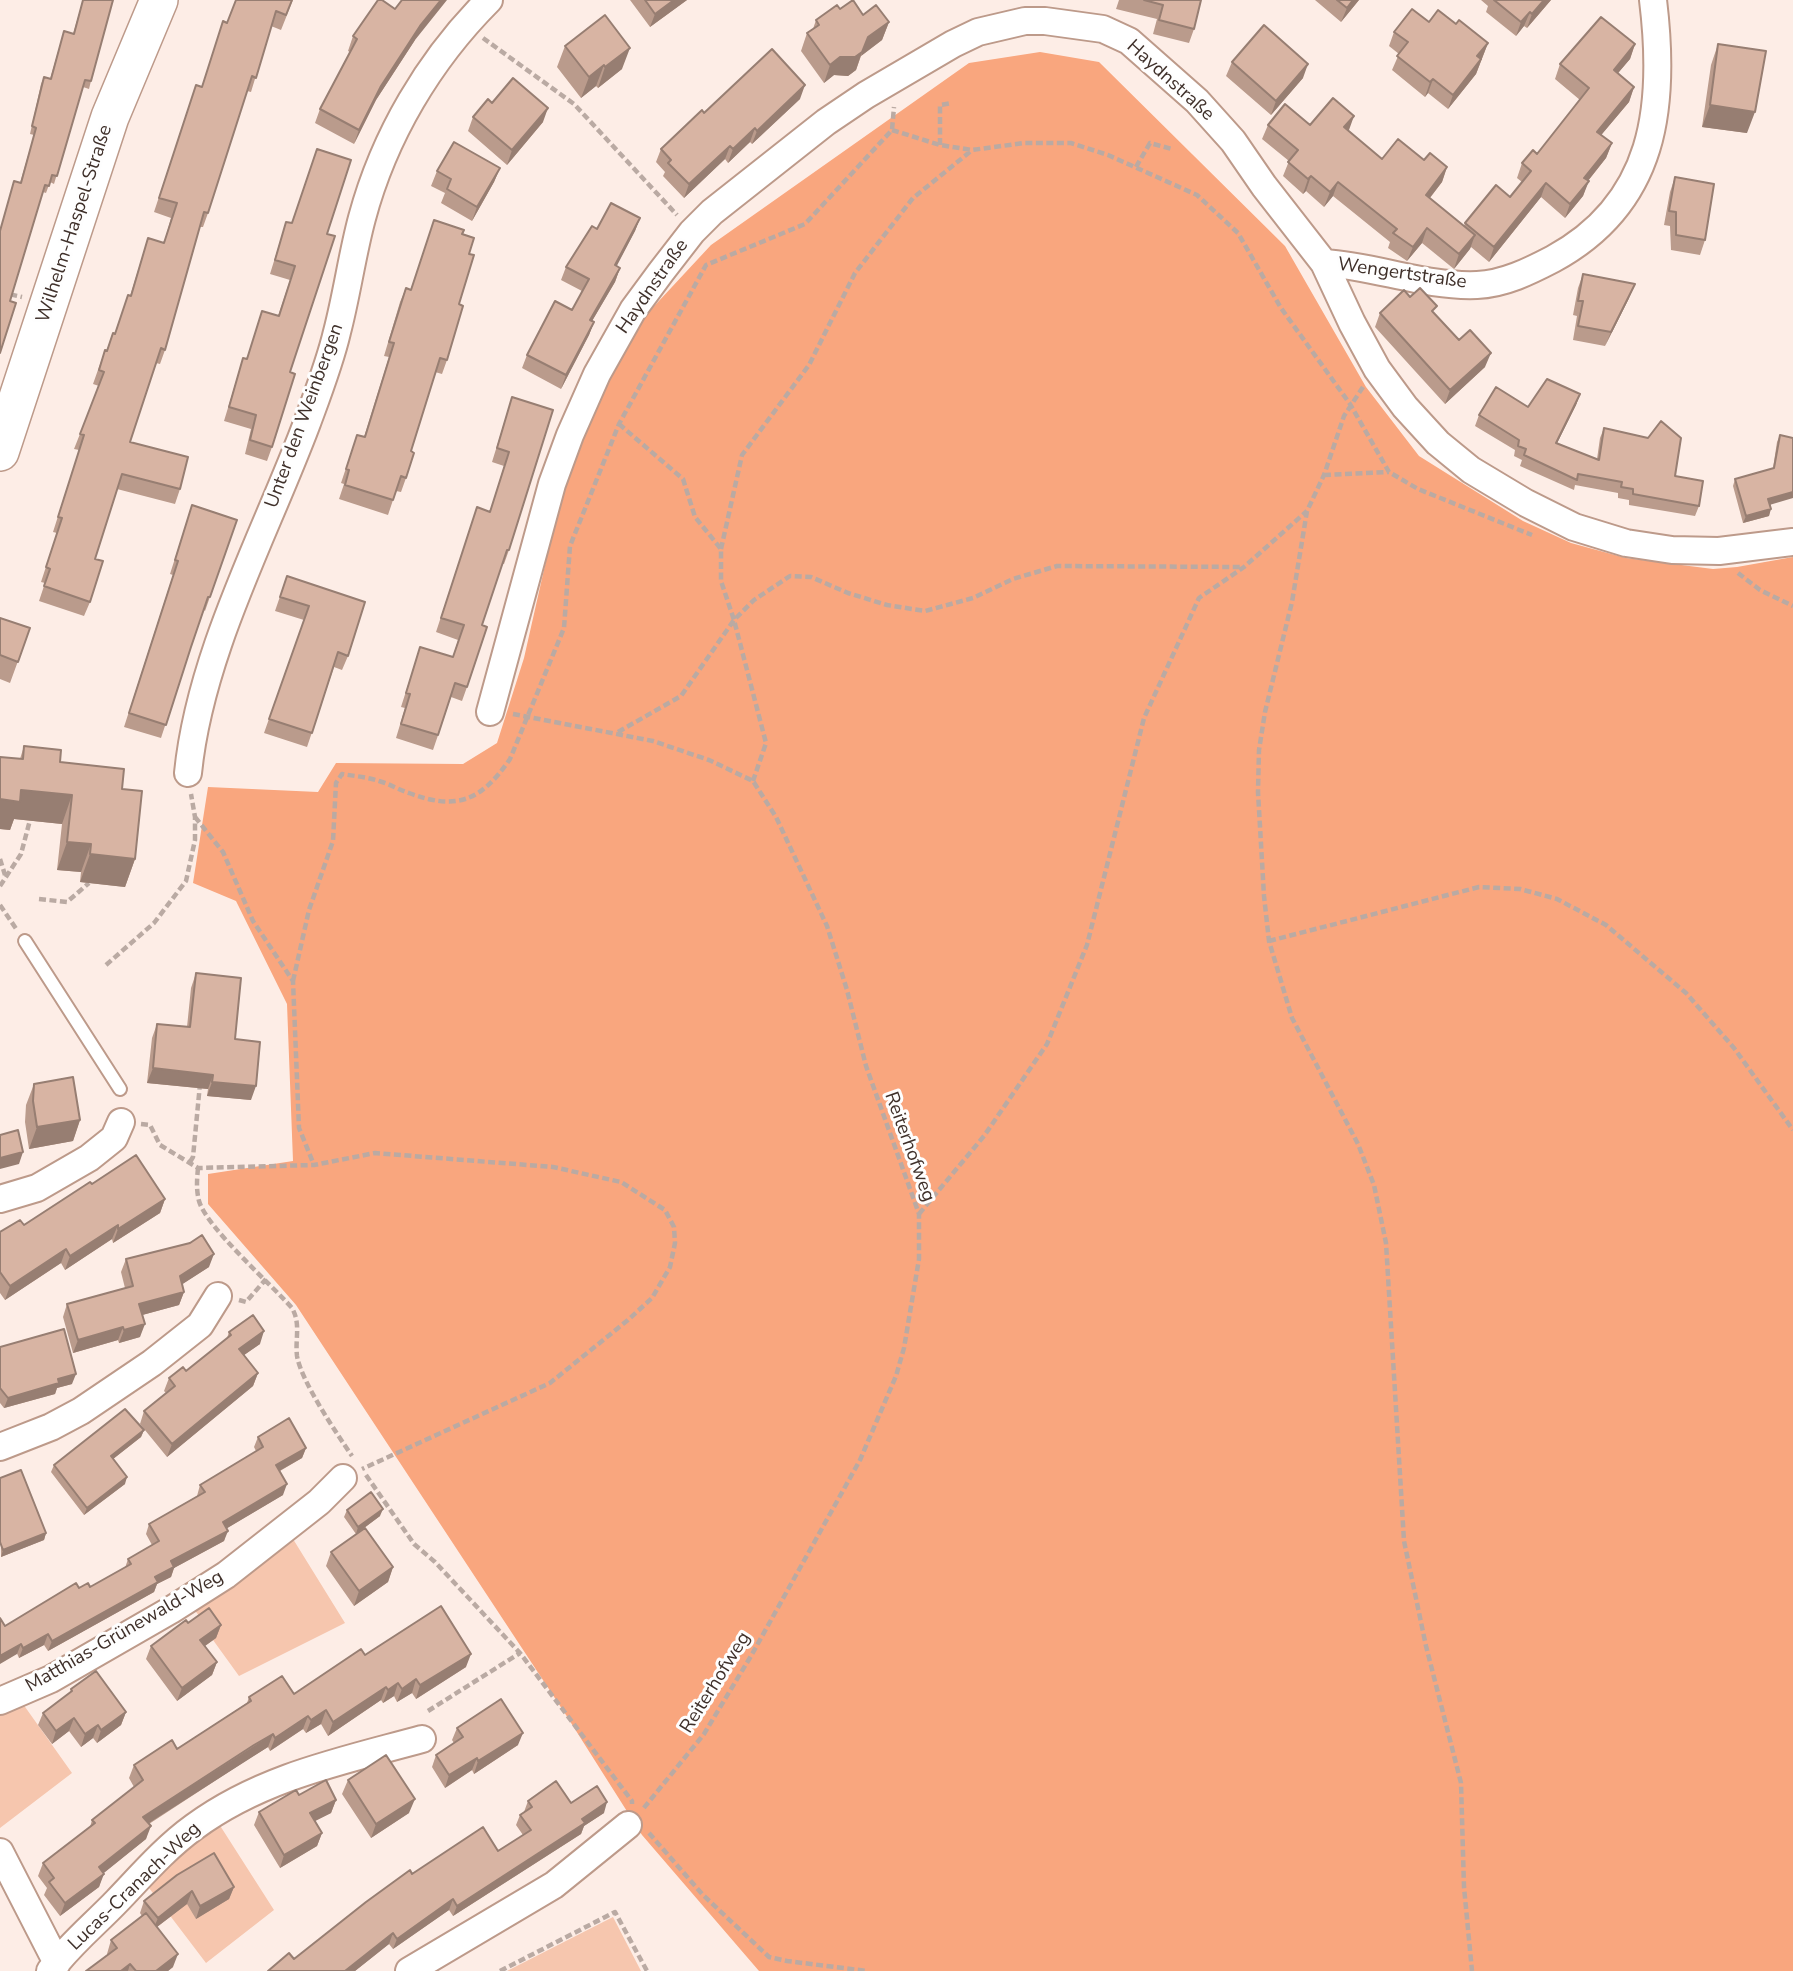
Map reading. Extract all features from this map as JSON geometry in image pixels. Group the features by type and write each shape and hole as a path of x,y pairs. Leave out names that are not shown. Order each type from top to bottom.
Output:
{"street":[{"name":"Wilhelm-Haspel-Straße","path":"0,452 110,117 159,0"},
{"name":"Unter den Weinbergen","path":"188,773 191,740 205,685 217,648 308,422 337,335 362,217 381,165 405,112 438,57 489,0"},
{"name":"Wengertstraße","path":"1324,263 1342,264 1426,281 1481,285 1529,272 1568,251 1608,219 1636,178 1651,134 1658,92 1659,58 1653,0"},
{"name":"Haydnstraße","path":"490,712 552,484 570,435 597,374 633,310 692,232 712,212 793,146 866,95 978,32 1025,21 1103,29 1129,41 1197,101 1233,141 1324,263 1377,369 1405,407 1438,443 1471,470 1526,503 1574,527 1626,543 1672,550 1719,551 1793,542"},
{"path":"0,1199 37,1188 89,1158 114,1138 121,1122"},
{"path":"0,1447 51,1427 81,1411 152,1363 200,1325 218,1296"},
{"name":"Matthias-Grünewald-Weg","path":"0,1701 51,1679 226,1575 352,1474"},
{"name":"Lucas-Cranach-Weg","path":"53,1967 155,1862 212,1814 293,1774 422,1740"},
{"path":"409,1971 554,1885 636,1827"},
{"path":"0,1852 53,1967"}],"lane":[{"path":"25,941 120,1089"}],"path":[{"path":"467,23 490,44 574,104 692,232"},
{"path":"940,145 940,105 952,103"},
{"path":"314,1165 299,1128 292,974 309,910 333,841 336,783 342,774 379,781 410,794 443,803 459,802 486,788 498,776 510,759 564,628 570,546 619,424 706,265 805,224 892,130 940,145 972,150 1024,143 1071,143 1108,155 1197,195 1238,233 1281,309 1350,404 1389,471 1324,475"},
{"path":"1136,167 1150,143 1172,149"},
{"path":"490,712 529,715 653,741 709,760 753,781 765,743 734,620 721,580 721,549 742,455 809,365 855,273 912,198 972,150"},
{"path":"1350,404 1324,475 1307,511 1292,602 1265,712 1259,750 1258,792 1264,896 1269,940 1292,1018 1358,1144 1374,1185 1387,1243 1404,1541 1426,1646 1461,1783 1464,1887 1472,1971"},
{"path":"619,424 683,479 695,517 721,549"},
{"path":"919,1214 984,1136 1047,1044 1087,945 1144,718 1199,598 1244,567 1307,511"},
{"path":"617,733 681,696 734,620 754,600 790,576 811,577 887,605 925,611 973,598 1013,579 1057,566 1244,567"},
{"path":"1737,573 1760,590 1793,606"},
{"path":"106,965 154,923 186,881 195,840 195,817 188,773"},
{"name":"Reiterhofweg","path":"636,1827 658,1792 704,1734 751,1656 860,1460 904,1348 919,1259 919,1214 866,1066 827,926 776,817 753,781"},
{"path":"195,817 223,852 253,921 292,974"},
{"path":"0,887 21,854 30,820"},
{"path":"0,859 6,876"},
{"path":"39,899 67,902 89,883"},
{"path":"1269,940 1479,887 1521,889 1557,899 1606,925 1686,993 1734,1048 1793,1130"},
{"path":"0,905 25,941"},
{"path":"190,1162 193,1157 200,1082"},
{"path":"121,1122 150,1125 160,1145 198,1168 314,1165 374,1153 552,1167 621,1182 664,1210 674,1227 675,1243 670,1267 652,1298 550,1383 352,1474 414,1544 435,1562 520,1653 632,1801 636,1827 703,1895 769,1957 867,1971"},
{"path":"198,1168 196,1189 203,1212 292,1308 298,1320 297,1357 311,1390 341,1440"},
{"path":"218,1296 246,1302 266,1279"},
{"path":"428,1711 520,1653"},
{"path":"500,1971 615,1912 647,1971"}],"shaded area":[{"path":"1040,52 1099,62 1285,246 1366,387 1419,456 1523,521 1571,543 1626,558 1713,569 1793,557 1793,1971 759,1971 642,1835 296,1305 208,1204 208,1174 293,1161 287,1004 236,901 193,883 208,787 318,792 336,763 463,764 497,743 524,658 567,468 631,331 711,245 969,63"},
{"path":"293,1539 345,1623 239,1676 194,1609"},
{"path":"23,1704 72,1773 0,1828 0,1711"},
{"path":"219,1824 274,1910 206,1963 146,1884 167,1863"},
{"path":"613,1917 641,1971 507,1971"}],"building":[{"path":"83,0 113,0 91,81 85,80 57,176 52,175 49,186 45,185 10,301 16,303 0,353 0,231 14,181 21,183 36,128 32,126 44,77 51,79 64,31 74,34"},
{"path":"236,0 292,0 286,15 276,11 256,78 252,76 208,213 204,212 165,350 161,348 130,442 188,457 180,489 122,474 95,559 103,561 90,602 44,586 50,569 46,567 62,518 58,517 84,435 80,434 104,372 99,370 105,350 107,351 113,333 115,334 128,295 131,296 148,238 164,243 177,203 159,198 196,85 202,87 223,21 227,23"},
{"path":"378,0 395,9 402,0 441,0 420,26 381,86 359,130 320,109 357,39 353,36"},
{"path":"645,0 674,0 655,14"},
{"path":"853,0 863,15 876,5 889,22 868,37 862,52 855,57 840,57 830,65 807,33 819,25 816,20 837,5 840,9"},
{"path":"1144,0 1201,0 1194,29 1159,20 1163,5"},
{"path":"1337,0 1353,0 1347,8"},
{"path":"1494,0 1544,0 1521,22"},
{"path":"1412,9 1429,22 1438,10 1456,24 1459,20 1488,43 1477,56 1481,59 1453,95 1433,79 1430,82 1397,56 1408,42 1394,32"},
{"path":"605,15 630,48 589,77 565,46"},
{"path":"1601,17 1635,44 1614,70 1634,87 1597,132 1612,143 1584,178 1589,181 1570,204 1546,183 1494,247 1465,223 1496,185 1510,197 1531,171 1522,163 1533,150 1537,154 1589,88 1560,64"},
{"path":"1264,25 1308,64 1276,101 1232,62"},
{"path":"1718,44 1766,51 1755,112 1710,105"},
{"path":"772,49 805,85 757,131 755,128 733,149 730,146 689,184 668,163 671,160 661,149"},
{"path":"513,78 548,108 512,150 473,117 488,99 492,103"},
{"path":"1333,98 1354,116 1344,127 1382,159 1398,139 1424,160 1430,153 1447,167 1426,195 1475,235 1459,254 1427,228 1413,247 1393,233 1397,229 1338,182 1330,192 1311,176 1308,179 1288,162 1298,150 1268,125 1285,104 1310,125"},
{"path":"454,142 500,168 477,207 447,189 451,179 437,171"},
{"path":"317,149 351,160 327,234 335,236 290,372 295,374 272,447 250,440 256,415 229,407 243,358 247,359 262,311 279,316 295,266 275,260 286,222 292,223"},
{"path":"1675,177 1714,184 1705,240 1676,235 1676,212 1669,211"},
{"path":"611,203 640,218 615,265 620,268 590,320 594,322 566,375 527,355 555,301 572,310 589,279 566,267 592,226 597,229"},
{"path":"434,220 464,230 462,234 474,238 469,254 474,255 459,304 463,306 447,360 440,358 411,451 414,453 406,478 401,476 393,500 345,485 349,470 346,469 357,435 365,437 394,343 389,342 406,288 411,290"},
{"path":"1583,274 1635,284 1611,332 1578,326 1583,301 1578,301"},
{"path":"1420,288 1437,306 1432,311 1459,340 1470,330 1491,353 1450,390 1380,313 1404,290 1410,297"},
{"path":"1547,379 1580,394 1556,443 1599,460 1604,428 1648,438 1661,421 1681,438 1675,476 1703,481 1699,506 1633,494 1633,489 1621,487 1622,482 1578,474 1577,480 1524,455 1526,449 1518,446 1519,440 1479,415 1496,387 1528,407"},
{"path":"512,397 553,410 509,550 482,625 487,627 467,687 455,683 438,735 401,724 410,694 406,693 420,647 453,657 464,625 441,618 477,507 490,512 509,452 497,448"},
{"path":"1780,435 1793,438 1793,492 1768,499 1771,509 1746,516 1735,479 1774,468"},
{"path":"192,505 237,520 208,597 166,725 129,713 178,561 175,560"},
{"path":"287,576 365,602 348,656 338,652 312,733 269,719 309,606 280,597"},
{"path":"0,618 30,628 18,662 0,655"},
{"path":"24,746 61,750 60,762 124,769 122,789 142,791 135,859 90,854 91,844 67,842 72,795 21,790 20,802 0,799 0,757 23,759"},
{"path":"196,973 241,978 235,1039 260,1042 256,1086 212,1082 213,1075 153,1068 157,1024 190,1027"},
{"path":"73,1077 80,1120 37,1127 33,1101 34,1084"},
{"path":"18,1130 23,1152 0,1158 0,1135"},
{"path":"136,1155 165,1199 70,1256 66,1249 10,1286 0,1272 0,1232 20,1220 24,1225"},
{"path":"202,1235 214,1254 180,1276 184,1292 139,1304 145,1324 124,1330 123,1327 78,1340 67,1304 133,1286 126,1259 190,1243"},
{"path":"253,1315 264,1331 239,1349 258,1373 172,1444 144,1411 175,1386 169,1378 183,1367 186,1371 231,1335 229,1332"},
{"path":"64,1329 76,1374 58,1379 59,1383 8,1398 0,1388 0,1347"},
{"path":"125,1409 144,1430 111,1456 127,1477 87,1508 54,1465"},
{"path":"289,1418 306,1448 276,1465 287,1484 223,1522 228,1531 171,1561 174,1567 155,1577 158,1582 52,1641 48,1634 23,1648 21,1644 0,1656 0,1618 5,1626 76,1583 79,1588 88,1583 90,1587 131,1564 128,1559 159,1541 149,1524 205,1492 200,1485 263,1447 258,1437"},
{"path":"21,1470 46,1533 3,1550 0,1542 0,1478"},
{"path":"371,1492 383,1509 358,1527 347,1510"},
{"path":"365,1528 393,1567 359,1591 331,1552"},
{"path":"441,1606 471,1654 420,1685 416,1679 402,1689 398,1683 388,1690 386,1687 333,1722 326,1710 311,1720 308,1716 275,1738 273,1734 254,1745 143,1817 151,1826 99,1867 104,1874 65,1903 49,1882 54,1878 43,1863 95,1823 92,1820 143,1780 134,1765 172,1740 177,1749 251,1701 249,1697 282,1676 294,1694 361,1649 365,1655"},
{"path":"209,1608 221,1625 200,1640 217,1662 182,1688 151,1646 186,1620 188,1623"},
{"path":"96,1671 126,1712 101,1730 98,1725 85,1734 74,1718 56,1731 43,1713"},
{"path":"501,1699 523,1733 478,1761 477,1758 449,1775 436,1755 463,1737 457,1728"},
{"path":"386,1755 415,1799 376,1824 348,1780"},
{"path":"326,1780 336,1800 310,1813 322,1833 284,1855 259,1812 296,1790 299,1795"},
{"path":"556,1781 571,1803 597,1786 607,1802 582,1819 585,1823 457,1906 453,1899 397,1939 393,1933 345,1971 268,1971 289,1953 294,1959 410,1870 412,1874 483,1827 498,1851 531,1830 520,1815 532,1807 528,1801"},
{"path":"214,1853 234,1887 200,1906 192,1891 158,1918 144,1901 177,1875"},
{"path":"146,1913 178,1954 156,1971 136,1971 130,1964 121,1971 86,1971 117,1948 111,1940"}]}
